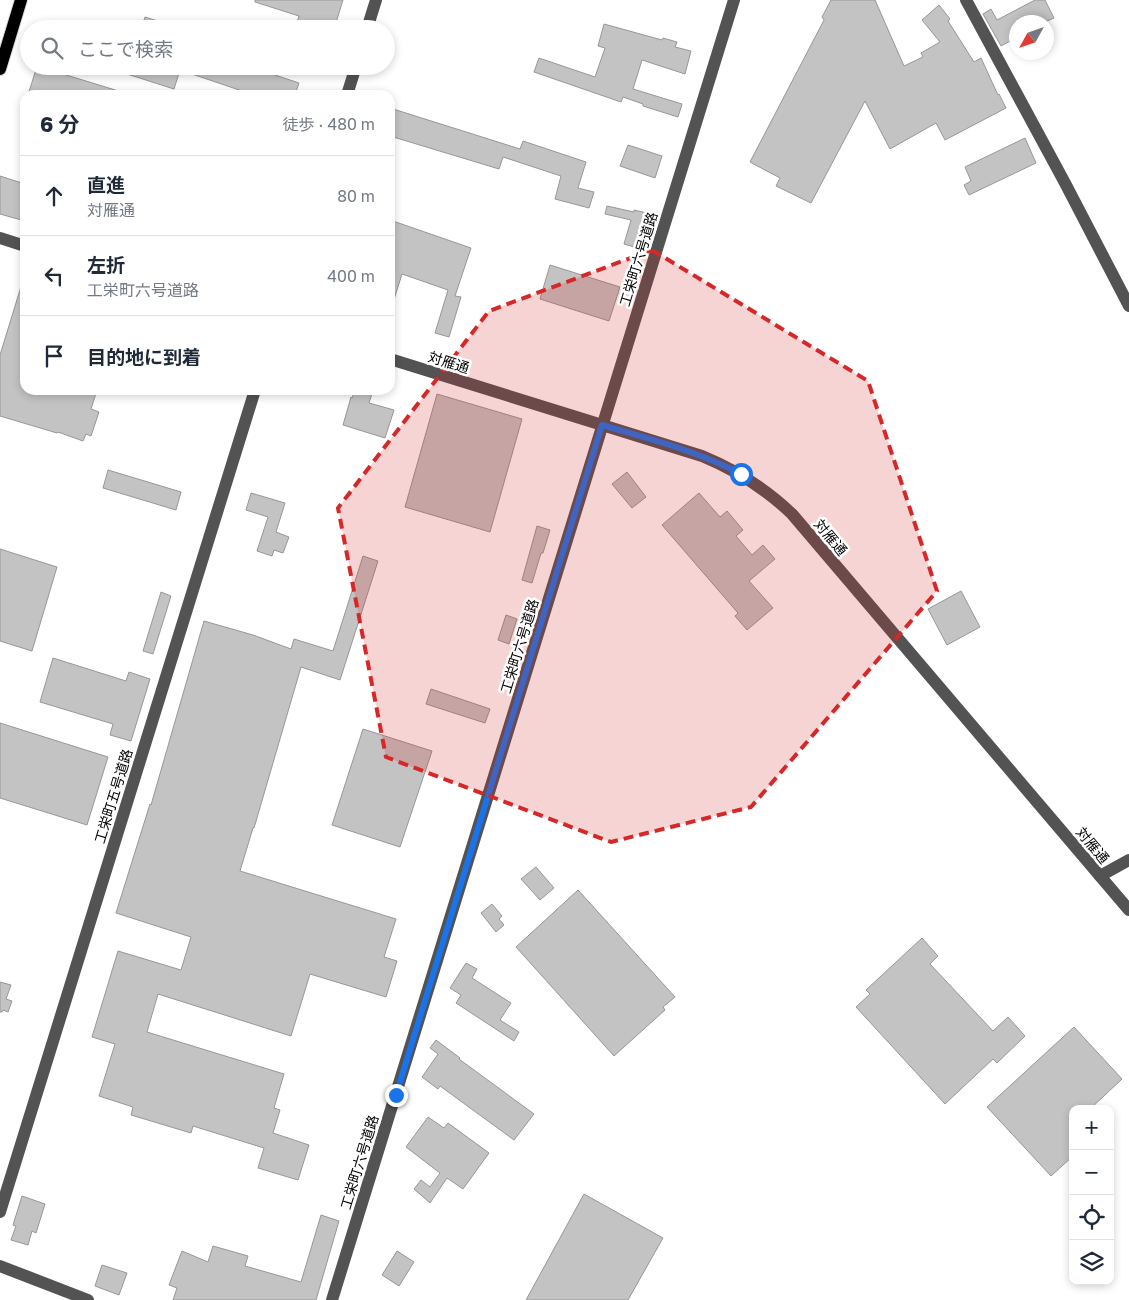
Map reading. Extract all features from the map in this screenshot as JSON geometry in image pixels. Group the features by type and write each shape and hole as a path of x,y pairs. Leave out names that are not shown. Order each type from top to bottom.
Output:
{"main road":[{"path":"0,69 21,0"}],"street":[{"path":"370,20 376,0"},
{"name":"工栄町六号道路","path":"332,1300 734,0"},
{"path":"966,0 1129,306"},
{"path":"349,90 353,75"},
{"path":"0,238 20,244"},
{"name":"対雁通","path":"395,361 702,456 723,464 760,486 798,521 1129,910"},
{"name":"工栄町五号道路","path":"0,1212 253,395"},
{"path":"1100,876 1129,860"},
{"path":"0,1266 88,1300"}],"highlighted area":[{"path":"652,250 868,381 937,591 751,807 611,842 386,757 338,508 489,311"}],"building":[{"path":"255,0 343,0 337,20 298,20 299,16 255,2"},
{"path":"831,0 875,0 904,66 923,57 921,53 940,42 922,20 939,5 950,19 948,21 974,62 981,58 1006,108 945,140 936,123 890,149 865,101 811,203 776,186 780,178 750,162 824,20 822,17"},
{"path":"1035,0 1045,0 1052,15 1009,15 1009,42 1001,46 983,14 991,9 997,20"},
{"path":"145,17 155,20 144,20"},
{"path":"604,24 662,40 663,38 677,42 675,47 691,51 685,74 642,60 633,89 682,104 678,117 643,106 643,104 623,97 621,102 534,72 539,58 595,77 605,48 598,46"},
{"path":"34,75 66,75 115,90 30,90"},
{"path":"130,75 178,75 174,89"},
{"path":"195,75 275,75 299,83 297,90 239,90"},
{"path":"395,110 520,149 523,141 586,162 578,188 594,192 589,208 555,199 561,176 503,157 499,169 395,138"},
{"path":"1025,138 1036,163 969,195 964,185 971,181 965,167"},
{"path":"628,145 662,156 655,178 620,166"},
{"path":"0,176 20,182 20,220 0,214"},
{"path":"607,206 647,213 637,248 624,244 631,220 605,214"},
{"path":"395,222 471,248 455,296 461,297 449,337 435,333 448,290 402,274 395,296"},
{"path":"550,265 620,287 609,321 540,299"},
{"path":"20,290 20,395 95,395 91,409 99,412 91,436 86,434 83,441 0,416 0,355"},
{"path":"437,394 522,419 490,532 405,507"},
{"path":"353,395 371,395 369,403 394,410 385,438 343,425"},
{"path":"108,470 181,492 176,510 103,488"},
{"path":"627,472 646,497 632,508 612,484"},
{"path":"251,493 285,503 276,532 289,537 283,553 274,550 272,556 257,551 268,517 246,510"},
{"path":"699,493 720,517 727,511 743,530 736,536 752,555 763,545 775,559 749,581 773,608 747,630 735,616 738,613 662,525"},
{"path":"537,526 550,530 532,583 522,580"},
{"path":"0,549 57,567 32,651 0,641"},
{"path":"363,556 378,561 340,680 301,667 240,871 396,919 384,957 397,961 386,997 310,974 291,1036 158,994 147,1032 284,1074 274,1108 280,1110 273,1133 309,1145 298,1180 258,1168 264,1148 193,1126 191,1133 131,1115 133,1107 99,1096 115,1044 92,1037 118,951 181,970 191,937 116,913 151,805 204,621 253,635 291,649 294,639 333,651"},
{"path":"961,591 980,627 947,645 928,609"},
{"path":"161,592 171,596 153,654 143,651"},
{"path":"506,615 517,619 509,644 498,640"},
{"path":"53,658 126,681 129,672 150,679 131,741 110,735 113,724 40,702"},
{"path":"431,689 490,709 485,723 426,704"},
{"path":"0,723 108,757 87,825 0,798"},
{"path":"363,729 432,751 400,847 332,825"},
{"path":"536,867 554,888 540,900 521,879"},
{"path":"578,890 675,997 663,1007 665,1010 614,1056 516,947"},
{"path":"492,904 502,916 499,919 504,925 496,932 481,913"},
{"path":"922,938 938,956 930,964 993,1031 1008,1017 1025,1036 997,1063 993,1059 945,1104 856,1007 870,994 866,990"},
{"path":"466,963 477,969 472,978 511,1003 500,1020 519,1032 514,1041 456,1003 461,995 450,988"},
{"path":"0,982 11,985 6,999 12,1001 8,1012 3,1010 0,1012"},
{"path":"1074,1027 1122,1079 1094,1105 1069,1105 1069,1160 1051,1176 987,1107"},
{"path":"436,1040 534,1114 514,1140 440,1086 438,1089 422,1077 438,1054 430,1048"},
{"path":"428,1117 444,1128 448,1123 489,1153 463,1189 447,1178 430,1203 414,1189 421,1180 430,1187 440,1173 406,1147"},
{"path":"584,1194 663,1238 628,1300 526,1300"},
{"path":"22,1196 45,1204 36,1233 32,1231 28,1245 11,1240 16,1226 13,1225"},
{"path":"321,1215 339,1221 316,1300 173,1300 177,1288 169,1285 182,1251 208,1262 213,1246 248,1256 245,1266 301,1282"},
{"path":"397,1251 414,1262 399,1286 382,1275"},
{"path":"102,1265 127,1273 119,1295 95,1286"}],"route":[{"path":"396,1095 602,425 702,456 723,464 741,474"}]}
